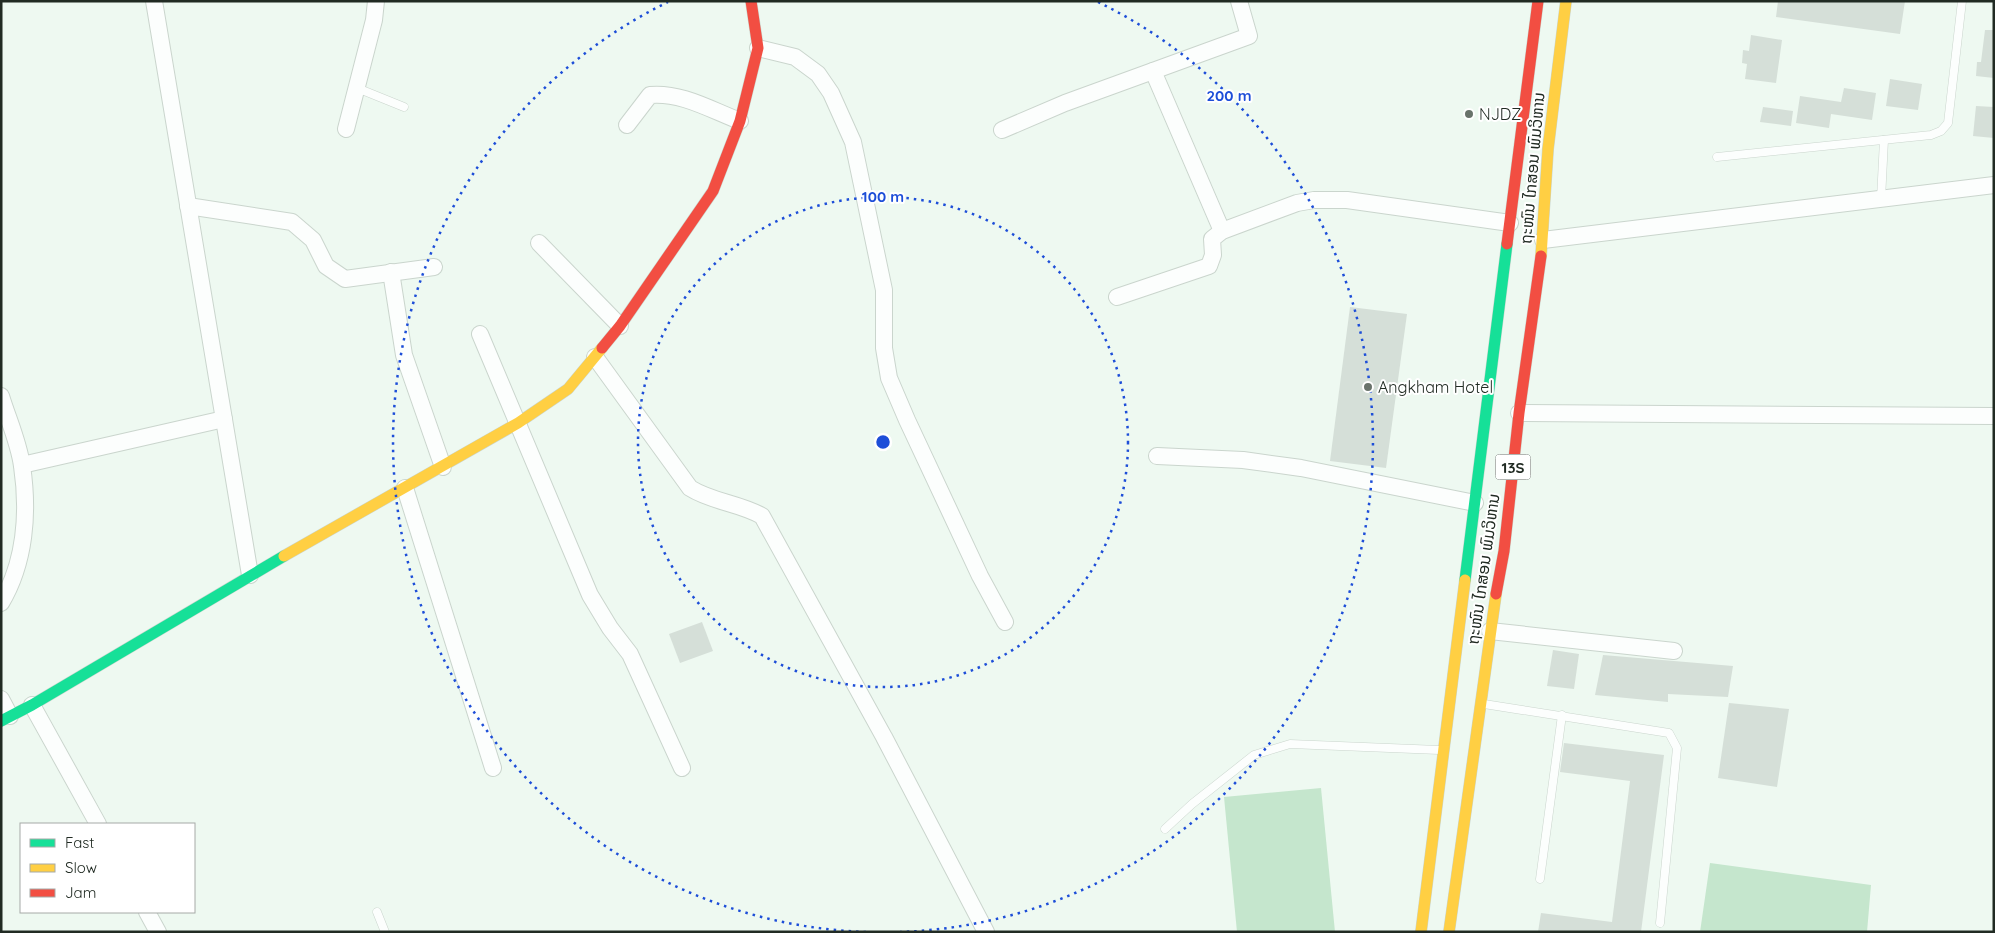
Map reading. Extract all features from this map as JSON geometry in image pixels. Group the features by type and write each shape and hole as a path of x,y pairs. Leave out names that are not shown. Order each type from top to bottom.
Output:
{"main road":[{"path":"5,719 32,705 250,575 443,467 518,423 568,390 620,326 713,191 740,121 758,48 751,1"},
{"name":"ຖະໜົນ ໄກສອນ ພົມວິຫານ","path":"1422,932 1444,751 1474,548 1475,503 1538,1"},
{"name":"ຖະໜົນ ໄກສອນ ພົມວິຫານ","path":"1449,932 1543,240 1548,150 1566,1"}],"street":[{"path":"154,1 250,575"},
{"path":"346,129 374,20 376,1"},
{"path":"1002,130 1064,104 1249,36 1239,1"},
{"path":"758,48 795,58 818,74 831,93 853,142 884,290 884,348 889,378 906,420 976,567 1005,622"},
{"path":"1153,71 1222,231"},
{"path":"627,126 650,95 662,94 678,96 740,121"},
{"path":"1543,240 1994,185"},
{"path":"1118,297 1209,266 1213,255 1212,239 1222,231 1297,203 1314,200 1347,200 1510,223"},
{"path":"188,206 292,222 313,240 326,266 345,279 434,267"},
{"path":"539,243 620,326"},
{"path":"391,272 404,355 443,467"},
{"path":"480,334 590,595 610,628 630,654 682,768"},
{"path":"595,356 690,488 701,495 751,510 762,516 884,737 986,932"},
{"path":"1,396 22,465 25,505 24,537 20,562 12,586 1,603"},
{"path":"1519,413 1994,416"},
{"path":"22,465 224,420"},
{"path":"1156,456 1243,460 1301,468 1475,503"},
{"path":"405,488 493,768"},
{"path":"1490,631 1674,650"},
{"path":"1,699 5,719"},
{"path":"32,705 97,823"},
{"path":"147,913 158,932"}],"lane":[{"path":"1717,157 1931,135 1941,131 1948,123 1962,1"},
{"path":"357,88 404,107"},
{"path":"1881,198 1884,140"},
{"path":"1480,704 1669,733 1677,748 1660,923"},
{"path":"1540,879 1562,716"},
{"path":"1165,829 1254,755 1290,744 1444,751"},
{"path":"377,912 385,932"}],"green space":[{"path":"1321,788 1335,932 1237,932 1224,797"},
{"path":"1710,863 1871,885 1867,932 1700,932"}],"building":[{"path":"1778,1 1905,1 1900,34 1776,17"},
{"path":"1985,30 1994,30 1994,78 1976,76 1977,62 1981,62"},
{"path":"1751,35 1782,40 1776,83 1745,79 1747,64 1742,63 1743,50 1749,51"},
{"path":"1890,79 1922,84 1918,110 1886,106"},
{"path":"1844,88 1876,93 1872,120 1831,114 1829,128 1796,123 1800,96 1841,102"},
{"path":"1976,106 1994,107 1994,138 1973,136"},
{"path":"1763,107 1793,111 1791,126 1760,122"},
{"name":"Angkham Hotel","path":"1350,307 1407,314 1386,468 1330,461"},
{"path":"702,622 713,651 680,663 669,634"},
{"path":"1553,650 1579,654 1574,689 1547,686"},
{"path":"1603,655 1733,666 1728,697 1668,694 1668,702 1595,695"},
{"path":"1729,703 1789,709 1777,787 1718,778"},
{"path":"1564,743 1664,755 1641,932 1538,932 1541,913 1612,922 1630,781 1560,772"}],"traffic: fast":[{"path":"1465,580 1507,244"},
{"path":"1,721 32,705 284,556"}],"traffic: slow":[{"path":"1541,256 1548,149 1566,1"},
{"path":"284,556 518,423 568,389 602,348"},
{"path":"1421,932 1465,580"},
{"path":"1449,932 1496,594"}],"traffic: jam":[{"path":"602,348 620,326 713,191 740,121 758,48 751,1"},
{"path":"1507,244 1538,1"},
{"path":"1496,594 1504,551 1519,413 1541,256"}],"place":[{"name":"NJDZ","path":"1469,114"},
{"name":"Angkham Hotel","path":"1368,387"}]}
